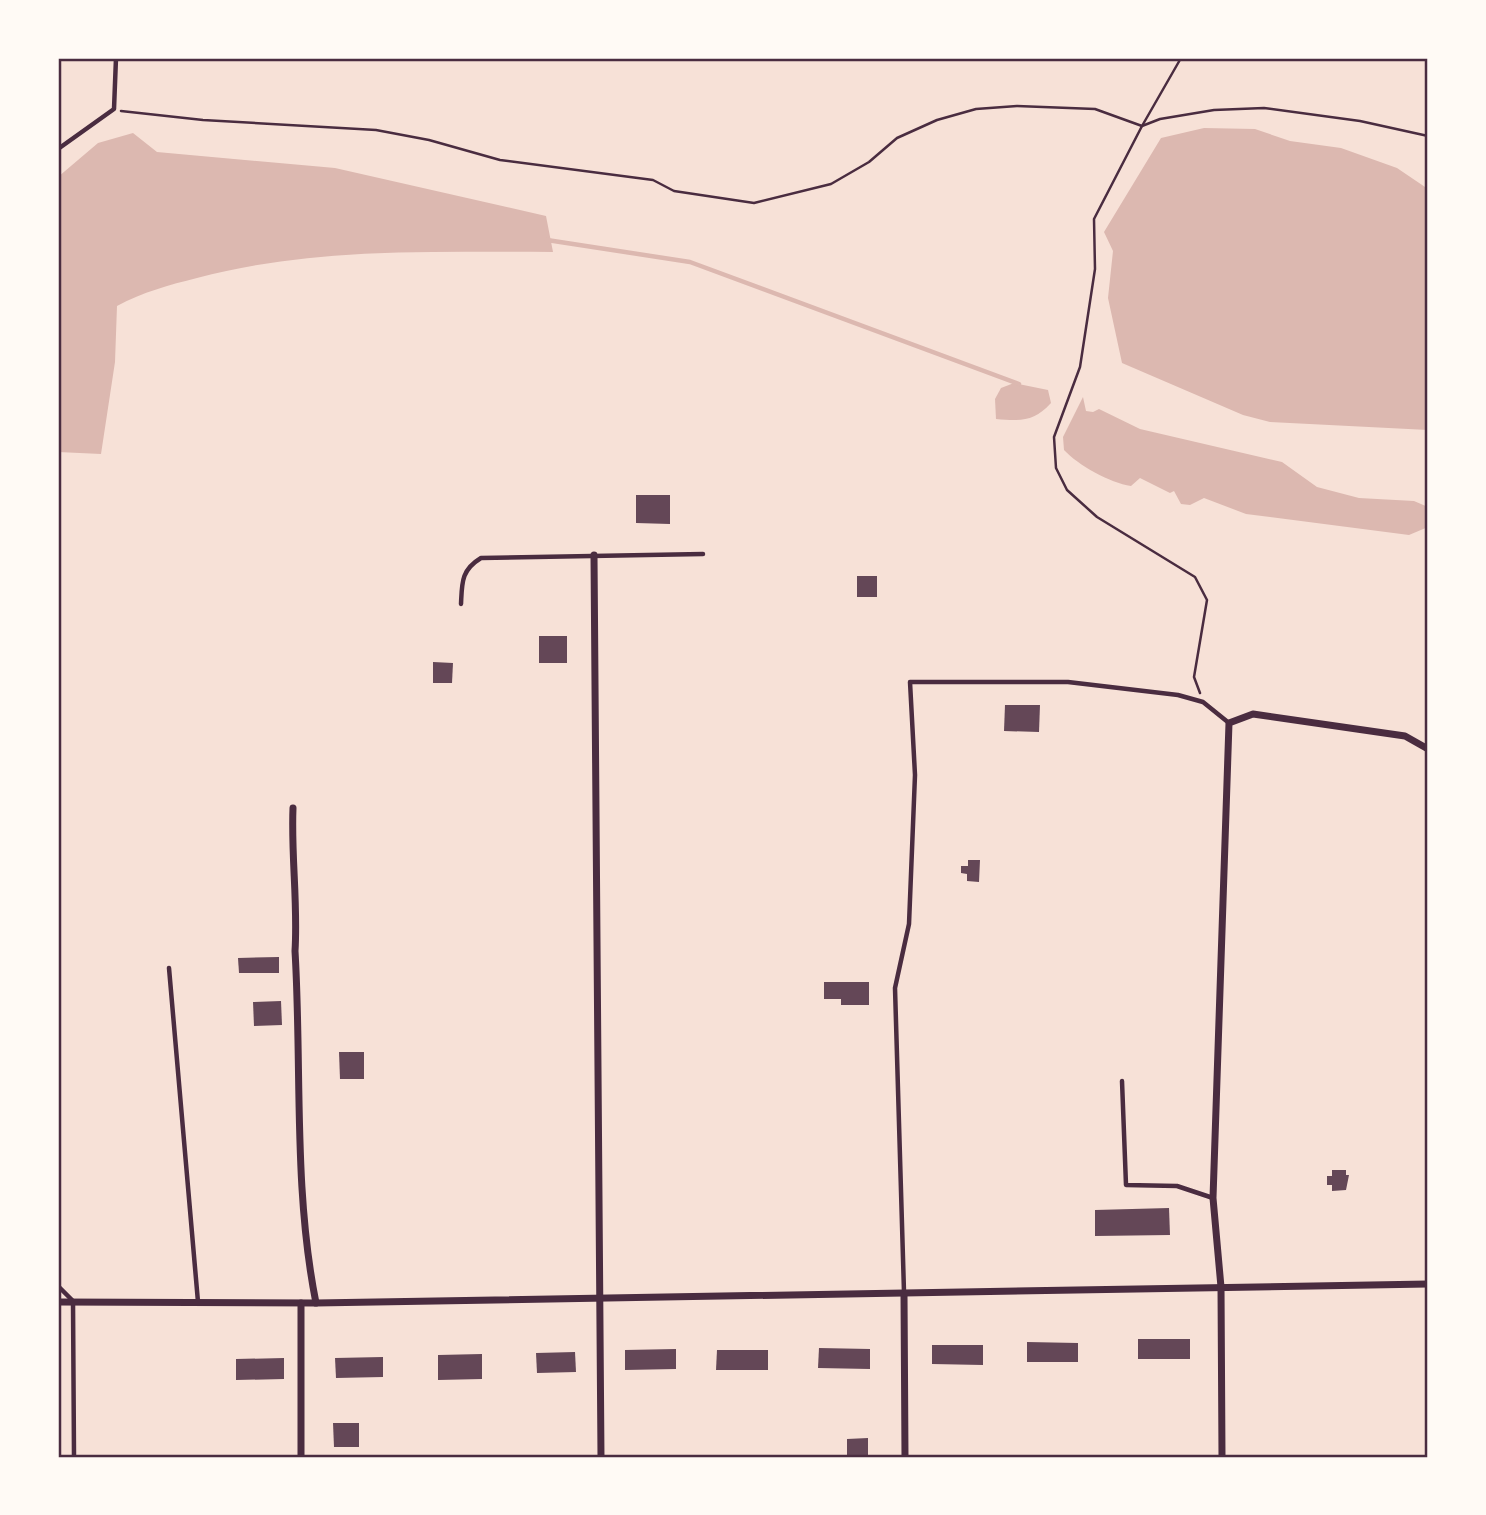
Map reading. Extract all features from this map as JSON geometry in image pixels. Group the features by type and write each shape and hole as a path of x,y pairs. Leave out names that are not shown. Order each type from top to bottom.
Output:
{"street":[{"path":"594,555 601,1457"},
{"path":"1222,1457 1221,1287 1213,1198 1229,723 1253,714 1405,736 1428,749"},
{"path":"292,808 291,854 298,909 295,951 302,1206 308,1262 317,1303"},
{"path":"58,1302 317,1303 1428,1284"},
{"path":"904,1293 905,1457"},
{"path":"301,1303 301,1457"}],"lane":[{"path":"58,149 114,109 116,58"},
{"path":"461,604 462,575 471,564 481,558 703,554"},
{"path":"904,1293 895,988 909,924 915,775 910,682 1068,682 1178,695 1203,702 1229,723"},
{"path":"169,968 198,1302"},
{"path":"1122,1081 1126,1185 1177,1185 1213,1198"},
{"path":"58,1286 73,1301 74,1457"}],"path":[{"path":"1181,58 1094,219 1095,269 1080,367 1054,437 1056,468 1067,490 1097,517 1195,577 1207,600 1194,677 1203,702"},
{"path":"114,109 147,116 376,130 429,140 500,160 653,180 674,191 754,202 831,184 869,162 897,138 937,120 975,109 1017,106 1095,110 1142,126 1160,119 1214,110 1264,108 1360,121 1428,136"}],"shaded area":[{"path":"1204,128 1255,129 1290,141 1341,148 1397,168 1428,189 1428,430 1270,422 1243,415 1122,363 1108,298 1113,251 1104,232 1161,138"},
{"path":"133,133 157,152 335,168 546,216 553,252 374,253 329,256 241,268 166,286 137,297 117,306 115,362 101,454 58,452 58,177 98,143"},
{"path":"1014,383 1048,390 1051,403 1039,414 1026,419 996,419 995,399 1001,388"},
{"path":"1083,397 1086,411 1099,409 1140,429 1282,462 1317,487 1359,498 1414,501 1428,507 1428,527 1409,535 1246,514 1204,498 1190,505 1181,504 1174,491 1170,493 1140,478 1131,486 1114,481 1086,467 1064,450 1063,437"}],"building":[{"path":"636,495 670,495 670,524 636,523"},
{"path":"857,576 877,576 877,597 857,597"},
{"path":"539,636 567,636 567,663 539,663"},
{"path":"433,662 453,663 452,683 433,683"},
{"path":"1005,705 1040,705 1039,732 1004,731"},
{"path":"968,860 980,860 979,882 967,881 967,874 961,873 961,866 968,866"},
{"path":"279,957 279,973 239,973 238,958"},
{"path":"824,982 869,982 869,1005 841,1005 841,999 824,999"},
{"path":"281,1001 282,1025 254,1026 253,1002"},
{"path":"339,1052 364,1052 364,1079 340,1079"},
{"path":"1332,1170 1346,1170 1346,1175 1349,1175 1346,1190 1332,1191 1332,1185 1327,1185 1327,1176 1332,1176"},
{"path":"1169,1208 1170,1235 1095,1236 1095,1210"},
{"path":"1138,1339 1190,1339 1190,1359 1138,1359"},
{"path":"1027,1342 1078,1343 1078,1362 1027,1362"},
{"path":"932,1345 983,1345 983,1365 932,1364"},
{"path":"819,1348 870,1349 870,1369 818,1368"},
{"path":"676,1349 676,1369 625,1370 625,1350"},
{"path":"717,1350 768,1350 768,1370 716,1370"},
{"path":"575,1352 576,1372 537,1373 536,1353"},
{"path":"482,1354 482,1379 438,1380 438,1355"},
{"path":"383,1357 383,1377 336,1378 335,1358"},
{"path":"284,1358 284,1379 236,1380 236,1359"},
{"path":"333,1423 359,1423 359,1447 334,1447"},
{"path":"868,1438 868,1457 847,1457 847,1439"}],"waterway":[{"path":"547,240 690,262 1019,384"}]}
